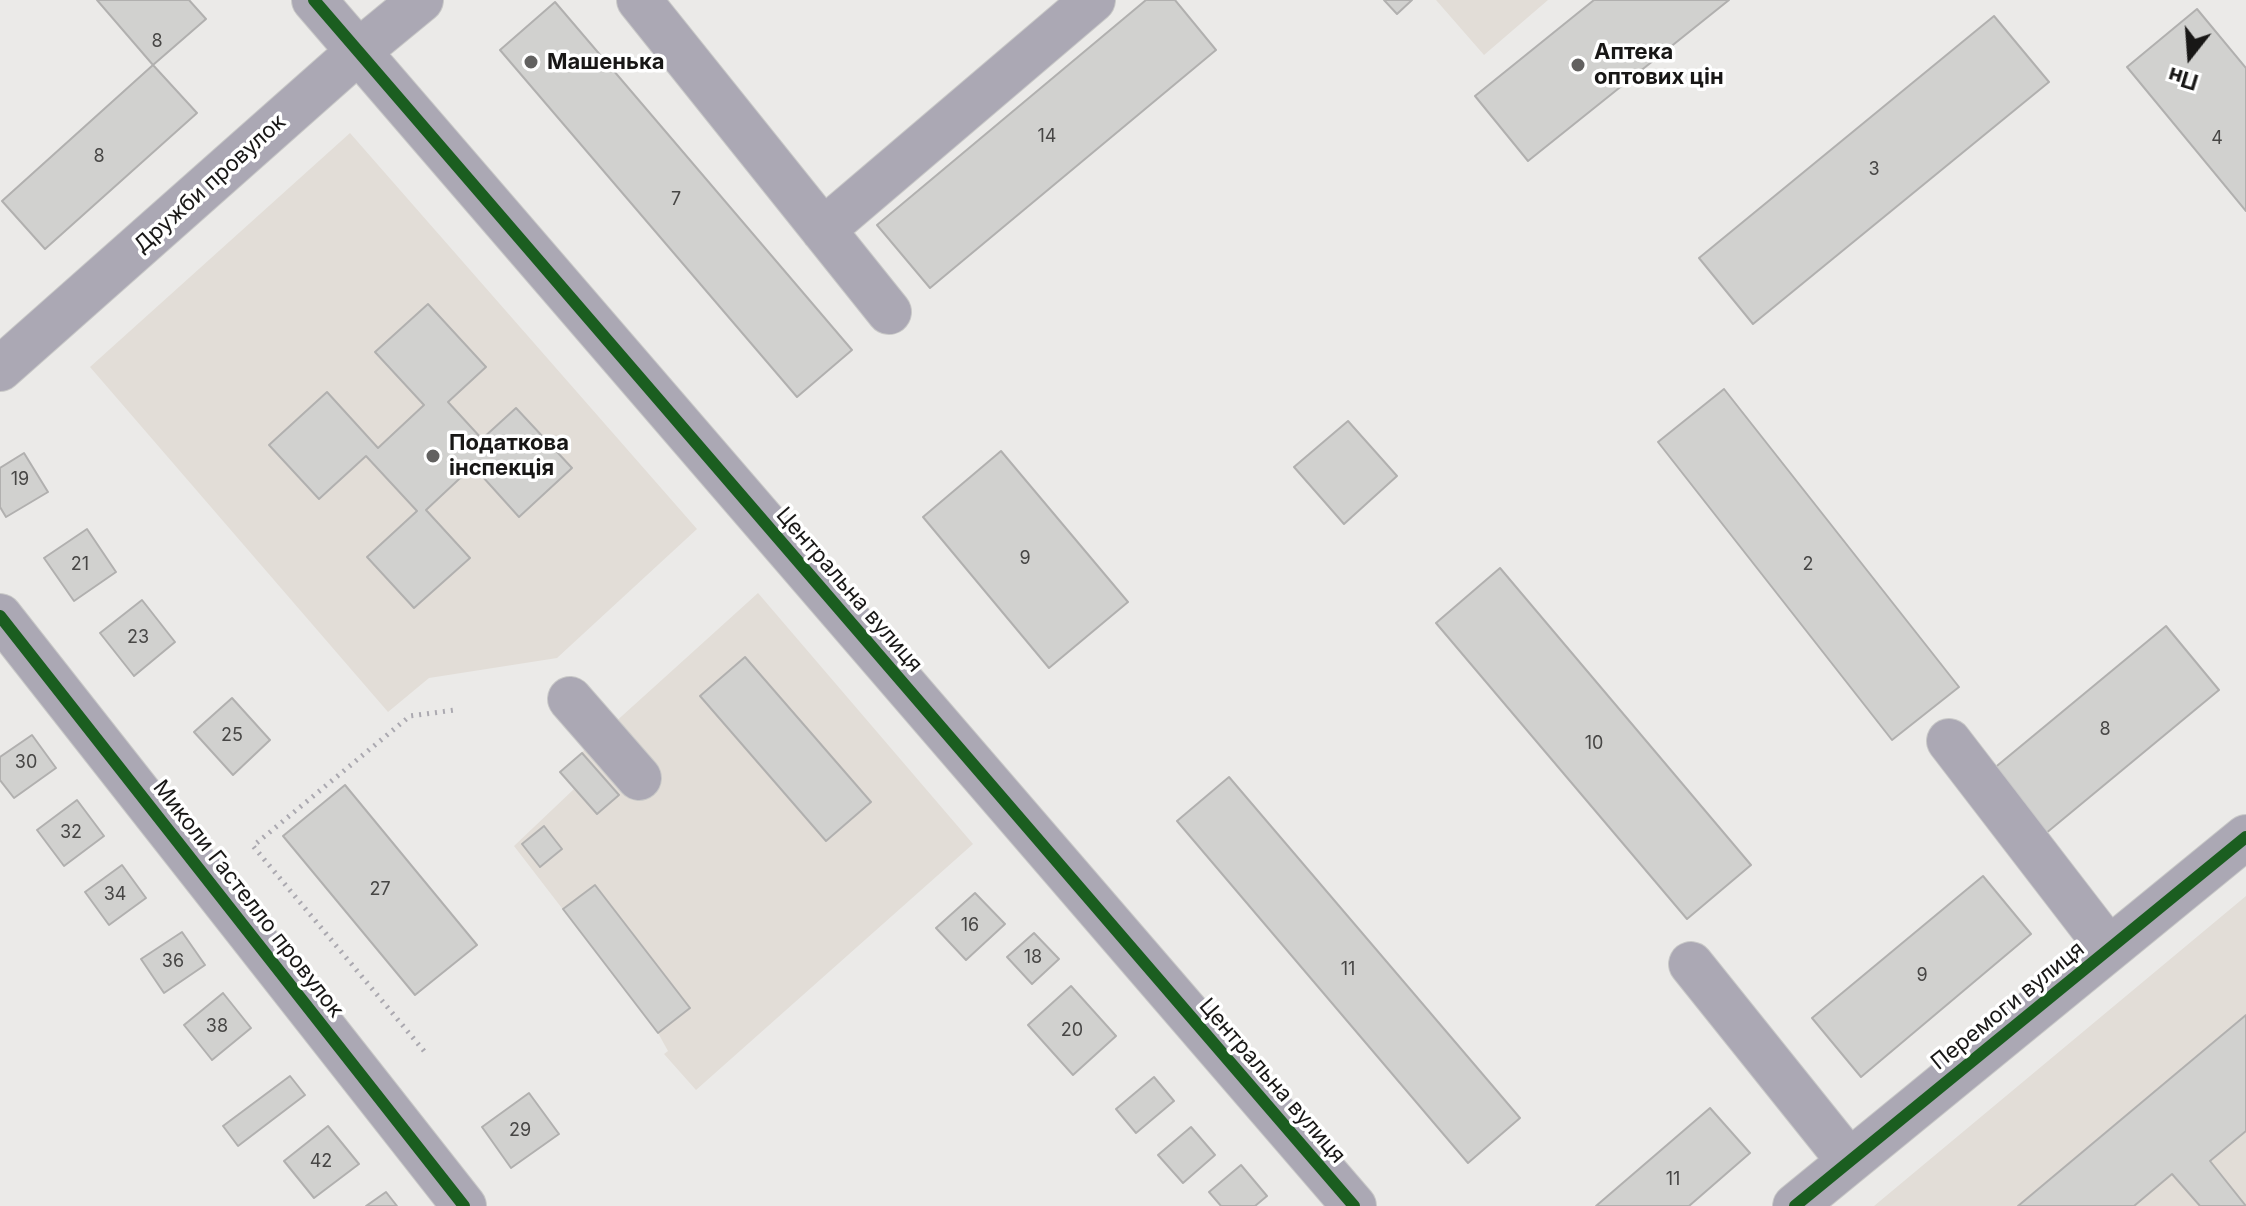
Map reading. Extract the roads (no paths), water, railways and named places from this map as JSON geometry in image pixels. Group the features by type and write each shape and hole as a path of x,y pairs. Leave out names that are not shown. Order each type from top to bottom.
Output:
{"street":[{"name":"Центральна вулиця","path":"314,0 1354,1206"},
{"name":"Дружби провулок","path":"0,369 359,51 421,0"},
{"path":"639,0 889,312"},
{"path":"823,230 1093,0"},
{"name":"Миколи Гастелло провулок","path":"0,616 464,1206"},
{"path":"570,699 639,778"},
{"path":"1949,741 2109,949"},
{"name":"Перемоги вулиця","path":"1795,1206 2246,837"},
{"path":"1691,964 1849,1161"}],"place":[{"name":"Машенька","path":"531,62"},
{"name":"Аптека оптових цін","path":"1578,65"},
{"name":"Податкова інспекція","path":"433,456"}]}
